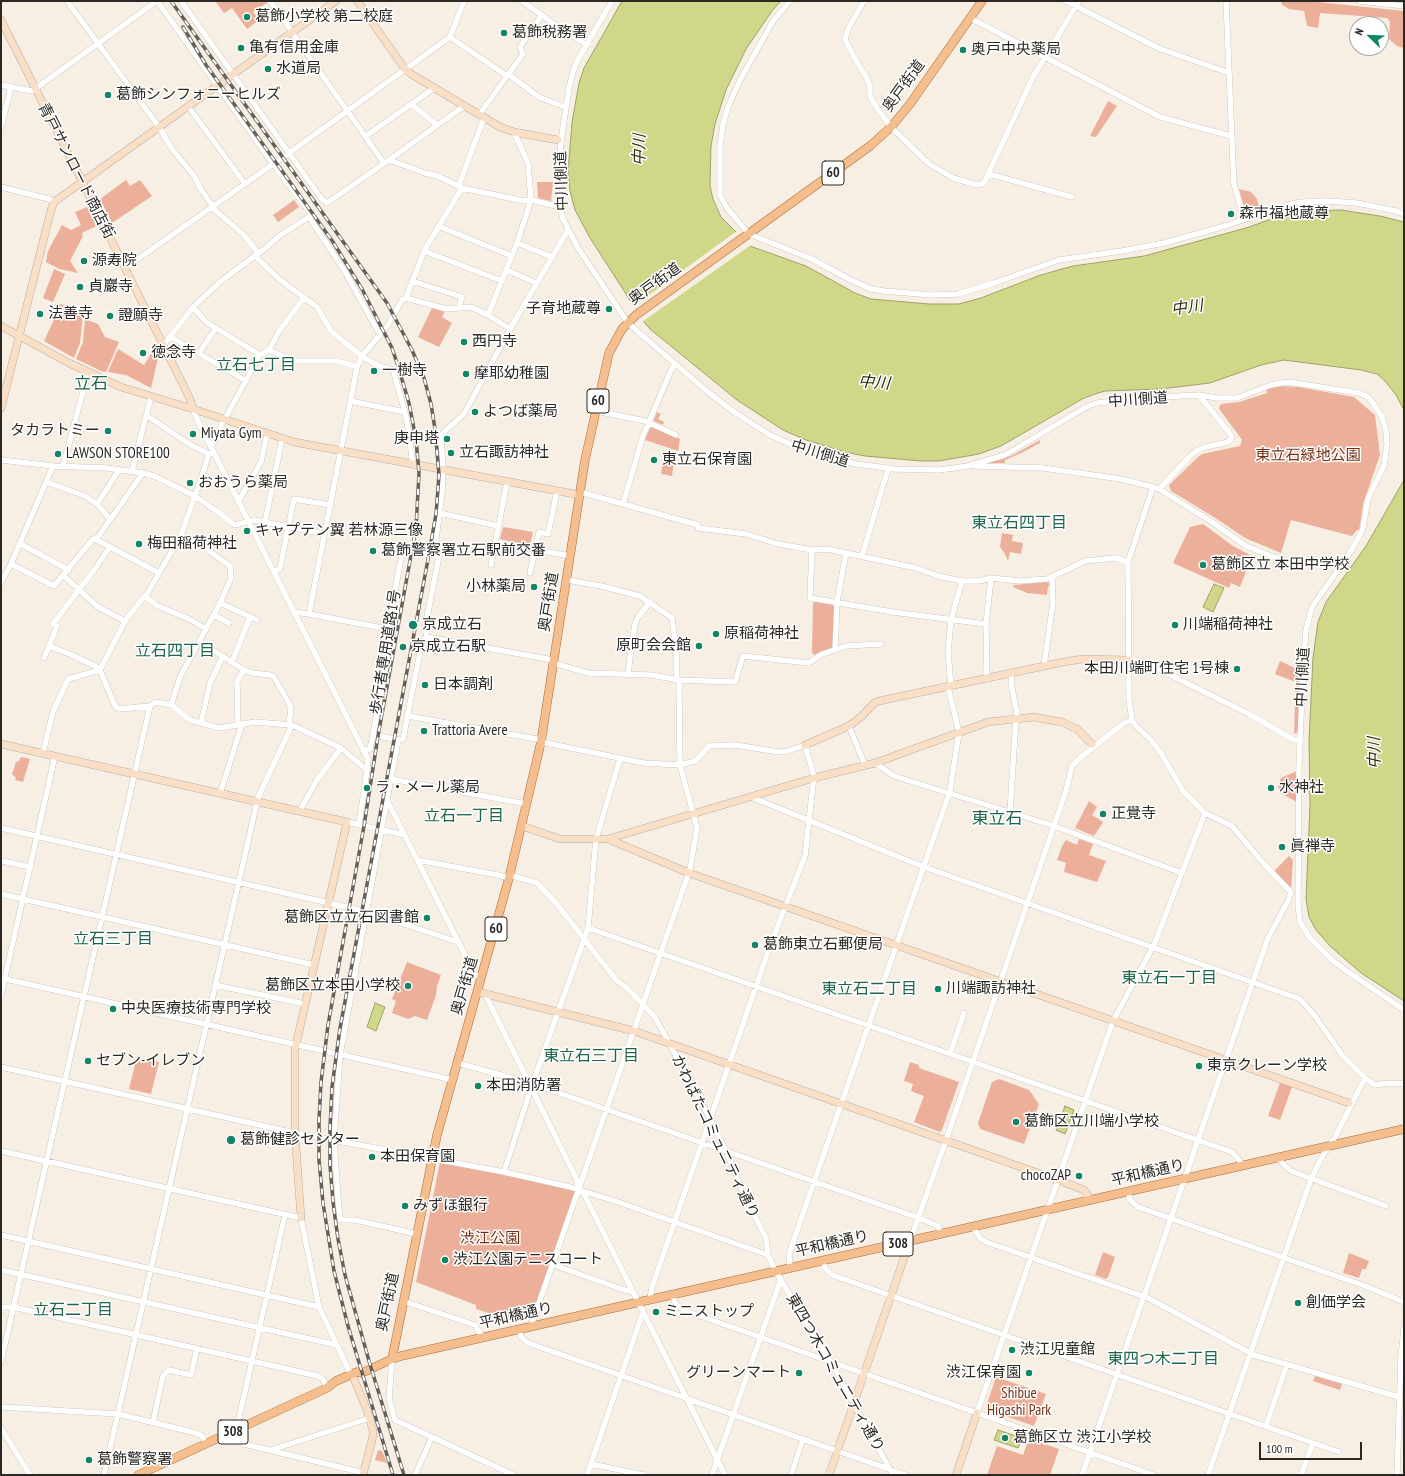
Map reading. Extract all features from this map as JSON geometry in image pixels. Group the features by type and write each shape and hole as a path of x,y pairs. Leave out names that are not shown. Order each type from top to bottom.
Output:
{"main road":[{"name":"奥戸街道","path":"392,1359 439,1129 458,1063 482,993 482,977 510,877 541,741 580,494 596,410 609,353 619,334 628,322 636,315 870,146 891,127 910,104 982,1"},
{"name":"平和橋通り","path":"138,1475 153,1471 206,1444 327,1388 336,1381 353,1377 357,1372 362,1373 392,1359 638,1302 778,1275 790,1268 1404,1129"}],"street":[{"path":"67,1 158,127 172,149 195,177 200,188 213,206 227,222 244,235 257,254 279,279 317,307 332,331 362,356 382,367 393,370 405,412 413,464"},
{"path":"1,85 29,92 157,1 311,216 344,270 380,335"},
{"path":"181,1 232,75 321,198 327,203 464,106"},
{"path":"270,1 347,111 386,161 425,174 438,176 460,187 524,201 532,200 560,207"},
{"path":"1,408 54,202 336,1"},
{"path":"357,1 410,74 500,128 560,140"},
{"path":"125,268 289,153 450,37 464,1"},
{"path":"522,1 587,45"},
{"name":"中川側道","path":"612,1 573,72 565,107 560,140 559,170 560,207 568,230 620,313 628,322 675,364 734,412 770,435 804,450 849,463 888,469 935,470 968,466 1009,453 1088,406 1097,403 1141,398 1199,395 1217,398 1237,398 1271,385 1288,382 1353,391 1363,394 1373,403 1382,417 1386,431 1385,464 1368,498 1363,528 1360,535 1349,554 1316,600 1310,612 1304,652 1300,740 1297,882 1298,915 1303,928 1310,938 1332,960 1404,1010"},
{"path":"790,1 773,21 740,80 723,124 720,147 720,195 727,208 747,235 812,259 849,279 871,288 916,294 948,295 970,291 1060,260 1122,251 1164,242 1291,204 1314,201 1357,202 1404,214"},
{"path":"864,1 848,29 846,39 854,57 868,80 870,96 891,127 928,163 953,178 980,185 985,181 989,174 1033,77 1078,4"},
{"path":"1066,1 1078,4 1158,48 1229,73"},
{"path":"1226,1 1234,184 1244,219"},
{"path":"1359,1 1404,6"},
{"path":"309,614 357,367 362,356 388,325 402,300 406,298 424,251 460,187 482,116 507,75 523,54 520,47 542,15"},
{"path":"970,18 1160,117 1231,136"},
{"name":"青戸サンロード商店街","path":"1,20 125,268 193,409"},
{"path":"450,37 539,97 565,107"},
{"path":"1,127 11,88"},
{"path":"366,136 434,88"},
{"path":"411,104 437,125"},
{"path":"188,106 245,184"},
{"path":"488,314 507,270 532,200 528,163 514,132"},
{"path":"989,174 1072,197"},
{"path":"1,187 49,199 54,202"},
{"path":"163,346 193,307 221,281 279,236 311,216"},
{"path":"438,226 512,256"},
{"path":"427,636 425,628 436,555 440,513 443,470 441,437 443,433 464,414 536,283 568,230"},
{"path":"517,243 552,257"},
{"path":"424,251 502,281"},
{"path":"507,270 536,283"},
{"path":"412,281 462,297 459,307"},
{"path":"43,753 53,712 68,679 100,670 125,621 147,594 181,535 211,452 225,420 260,355 269,350 279,331 304,298"},
{"path":"406,298 446,308 471,307 488,314 510,329"},
{"path":"193,307 202,318 260,355"},
{"path":"1,326 88,373 121,387 282,439 507,482 580,494 623,504 698,525 698,528 746,534 778,544 812,550 827,549 846,552 916,568 938,576 962,581 980,581 991,578 1020,581 1047,579 1080,563 1093,560 1115,558 1128,562"},
{"path":"199,353 216,328"},
{"path":"171,337 246,381"},
{"path":"269,350 294,360 337,361 357,367"},
{"path":"623,504 643,436 675,364"},
{"path":"63,466 88,373"},
{"path":"1159,489 1190,456 1198,450 1230,441 1231,435 1199,395"},
{"path":"132,471 151,397"},
{"path":"1214,413 1211,404 1217,398"},
{"path":"350,401 405,412"},
{"path":"193,409 211,452 248,521 368,759 359,825"},
{"path":"596,410 650,423 676,435"},
{"path":"146,415 189,444 211,452"},
{"path":"238,502 261,462 267,434"},
{"path":"265,522 282,439"},
{"path":"1,460 53,466 143,472 195,496 235,525 248,521 265,522 325,534"},
{"path":"1,582 11,564 53,466"},
{"path":"968,466 1043,468 1121,479 1153,487 1159,489 1212,522 1246,546 1274,557 1295,563"},
{"path":"862,556 888,469"},
{"path":"96,504 119,470"},
{"path":"11,564 54,586 64,576 93,539 95,539 143,472"},
{"path":"46,482 78,493 96,504 110,519"},
{"path":"491,565 507,482"},
{"path":"1082,1475 1186,1179 1268,938 1289,899 1291,892 1264,864 1232,826 1205,814 1182,791 1160,754 1132,720 1129,699 1128,562 1153,487"},
{"path":"530,573 539,532 548,534 557,491"},
{"path":"274,572 280,568 294,499 330,505"},
{"path":"440,513 498,526"},
{"path":"171,705 180,677 214,615 230,578 230,566 209,551 181,535"},
{"path":"95,539 159,572"},
{"path":"495,542 570,556"},
{"path":"20,543 68,570"},
{"path":"44,658 57,626 53,624 110,547"},
{"name":"歩行者専用道路1号","path":"363,751 370,749 373,735 392,633 391,630 388,629 403,548 436,555"},
{"path":"812,550 810,598 892,612 986,624"},
{"path":"835,649 837,602 846,552"},
{"path":"64,576 98,607 125,621"},
{"path":"1044,666 1053,604 1052,577"},
{"path":"987,679 986,624 991,578"},
{"path":"531,1326 554,1265 606,1110 689,873 697,828 680,765 678,680 672,618 640,596 567,580"},
{"path":"790,1268 789,1254 949,794 959,732 950,687 948,652 951,620 962,581"},
{"path":"145,596 156,605 189,619 206,629"},
{"path":"628,674 636,624 638,618 650,602"},
{"path":"220,603 257,620"},
{"path":"294,612 388,629"},
{"path":"214,615 229,623"},
{"path":"232,662 250,617"},
{"path":"427,636 553,662 588,673 651,675 678,680 736,682 743,656 809,663 820,655 849,645 881,644"},
{"path":"373,735 398,740 403,739 422,642 427,636"},
{"path":"104,1475 207,1025 256,802 291,725 291,708 274,677 244,670 200,642"},
{"path":"49,646 99,668 115,706 121,709 150,706 156,702 171,705 190,720 219,728 255,722 291,725 341,748 367,770"},
{"path":"201,723 210,683 223,656"},
{"path":"408,716 541,741 620,759 644,763 680,765 695,761 709,746 735,746 779,752 788,751 850,726 874,703 987,679 1012,672 1083,659 1137,660 1146,663 1248,714 1294,740 1300,740"},
{"path":"220,794 240,724 238,681 244,670"},
{"path":"1010,812 1017,719 1012,688 1012,672"},
{"path":"1,1362 150,706"},
{"path":"522,826 560,839 608,839 814,778 875,763 988,722 1034,717 1062,722 1076,729 1093,745"},
{"path":"829,1475 1066,791 1072,766 1093,745 1124,723 1132,720"},
{"path":"850,726 865,765"},
{"path":"398,740 340,1055 334,1140 340,1220 355,1220 417,1234"},
{"path":"1,744 405,835"},
{"path":"650,1300 652,1287 756,986 784,906 805,856 814,778 805,745"},
{"path":"299,812 317,780 341,748"},
{"path":"1,995 3,979 24,899 55,756"},
{"path":"504,1172 531,1085 588,928 596,839 620,759"},
{"path":"875,763 894,776 1054,826 1182,872"},
{"path":"391,779 527,804"},
{"path":"751,797 924,867 1300,999 1315,1016 1342,1055 1365,1078 1375,1085 1390,1083 1404,1084"},
{"path":"387,800 475,975 482,977"},
{"path":"956,1475 1113,1020 1153,948 1205,814"},
{"path":"285,1215 235,1431 241,1443 364,1474 373,1436 370,1418 353,1377 319,1307 301,1218 295,1133 296,1045 347,822"},
{"path":"1,828 367,912 458,942"},
{"path":"608,839 689,873 1350,1104"},
{"name":"かわばたコミュニティ通り","path":"417,860 537,883 556,903 617,981 626,987 644,1004 655,1017 726,1151 742,1190 766,1238 768,1255 778,1275"},
{"path":"1,861 31,867"},
{"path":"1,894 314,965"},
{"path":"588,928 1199,1140 1232,1152 1243,1165"},
{"path":"3,979 453,1080"},
{"path":"215,985 305,1004"},
{"path":"482,993 634,1031 1058,1180 1084,1190 1087,1193 1089,1200"},
{"path":"482,993 531,1085 576,1178 579,1189 585,1196 725,1475"},
{"path":"950,1054 964,1014"},
{"path":"458,1063 606,1110 919,1218 938,1226 941,1234"},
{"path":"1,1067 295,1133 504,1172 579,1189 768,1255"},
{"path":"1208,1475 1311,1179 1365,1078"},
{"path":"1,1151 169,1190 301,1218"},
{"path":"1278,1157 1287,1168 1311,1179 1386,1206"},
{"path":"1128,1192 1130,1200 1138,1207 1365,1286 1404,1302"},
{"path":"973,1227 980,1238 986,1242 1144,1297 1251,1353 1399,1397"},
{"path":"1,1236 319,1307"},
{"path":"823,1261 825,1268 832,1275 1339,1452"},
{"path":"554,1265 624,1290 632,1291"},
{"path":"1,1270 337,1345"},
{"path":"712,1475 760,1337 778,1275"},
{"name":"東四つ木コミュニティ通り","path":"778,1275 831,1362 893,1475"},
{"path":"673,1295 675,1303 682,1310 1154,1475"},
{"path":"403,1301 474,1325 483,1338"},
{"path":"1,1307 13,1307 318,1376 324,1381 327,1388"},
{"path":"587,1475 643,1312"},
{"path":"1397,1475 1399,1397 1404,1328"},
{"path":"518,1329 521,1338 528,1343 906,1475"},
{"path":"153,1422 163,1376 169,1370 191,1375 197,1348"},
{"path":"392,1359 389,1399 395,1420 514,1475"},
{"path":"1266,1426 1287,1364"},
{"path":"1,1407 118,1414 196,1433 202,1436 206,1444"},
{"path":"270,1451 370,1418"},
{"path":"1,1428 30,1475"},
{"path":"415,1475 432,1437"},
{"path":"791,1475 803,1439"},
{"path":"1301,1475 1313,1442"},
{"path":"591,1464 644,1475"}],"green space":[{"name":"葛飾小学校 第二校庭","path":"215,1 266,1 267,3 253,12 259,20 247,29 232,8 224,13"},
{"path":"1282,1 1308,1 1404,11 1404,48 1397,46 1389,39 1389,16 1360,16 1320,13 1318,28 1307,26 1304,11 1289,9 1281,4"},
{"path":"1108,101 1117,106 1096,137 1090,136"},
{"path":"126,180 130,186 140,180 152,196 112,223 100,199"},
{"path":"537,182 553,182 551,201 538,198"},
{"path":"1239,189 1251,192 1257,199 1259,207 1245,210"},
{"path":"294,200 299,207 278,222 273,215"},
{"path":"87,207 96,226 82,233 83,236 70,261 78,273 59,269 46,262 48,251 62,225 71,230 81,225 75,212"},
{"path":"54,269 65,274 53,302 43,298"},
{"path":"55,304 60,304 83,314 80,343 74,358 44,341 57,313"},
{"path":"433,306 445,311 442,317 452,323 439,347 418,337"},
{"path":"85,319 98,324 105,337 119,342 106,372 76,359 83,342"},
{"path":"118,349 144,365 152,352 158,358 151,388 126,375 108,372"},
{"name":"東立石緑地公園","path":"1278,386 1298,387 1354,397 1375,415 1380,455 1363,504 1359,530 1357,530 1352,536 1291,520 1281,553 1245,538 1171,491 1169,485 1202,454 1240,446 1242,440 1220,410 1219,408 1221,404 1239,402 1267,393 1266,390"},
{"path":"657,412 661,414 658,419 664,422 663,425 654,421"},
{"path":"652,427 680,439 678,451 645,440 650,428"},
{"path":"1040,440 1040,443 1005,460 1005,463 984,463 1011,456"},
{"path":"669,460 674,461 672,476 661,474 663,461 668,462"},
{"path":"1203,524 1233,546 1252,556 1240,587 1231,583 1229,588 1173,563 1190,527"},
{"path":"503,527 533,532 530,545 500,539"},
{"path":"1002,533 1013,535 1012,541 1023,543 1021,554 1010,552 1008,561 1000,547"},
{"path":"1046,582 1050,585 1048,586 1047,595 1027,593 1013,587 1014,585"},
{"path":"815,601 832,604 834,607 832,648 821,651 815,655 812,653 813,603"},
{"path":"1280,661 1297,669 1301,674 1298,732 1294,734 1296,673 1295,681 1275,674"},
{"path":"21,757 30,759 23,782 15,780 16,778 12,774 16,762 19,761"},
{"path":"1297,771 1297,802 1282,794 1279,791 1278,785 1281,778"},
{"path":"1089,801 1097,807 1092,815 1103,822 1094,836 1075,828"},
{"path":"1079,839 1093,844 1089,855 1106,861 1097,882 1064,872 1066,863 1057,860 1066,840 1077,845"},
{"path":"1289,856 1293,860 1291,889 1274,871"},
{"path":"407,962 441,975 427,1020 415,1016 408,1019 392,1013 396,1001 392,999"},
{"path":"137,1057 159,1062 151,1094 129,1089"},
{"path":"910,1062 919,1065 919,1068 959,1082 940,1132 914,1122 924,1096 911,1091 913,1084 904,1081"},
{"path":"999,1079 1029,1090 1039,1104 1024,1144 980,1129 978,1123 992,1082"},
{"path":"1280,1083 1292,1087 1280,1120 1268,1116"},
{"name":"渋江公園","path":"440,1162 576,1190 532,1314 528,1317 499,1323 498,1316 476,1309 476,1305 416,1282"},
{"path":"1103,1252 1115,1257 1106,1279 1095,1275"},
{"path":"1349,1253 1369,1261 1366,1269 1362,1269 1359,1278 1343,1273"},
{"path":"1315,1376 1342,1384 1340,1390 1313,1381"},
{"name":"Shibue Higashi Park","path":"996,1377 1046,1394 1034,1426 988,1410 986,1407"},
{"path":"1029,1439 1059,1449 1050,1475 987,1475 997,1446 1023,1455"},
{"path":"378,1450 382,1451 387,1463 375,1460"}],"water":[{"name":"中川","path":"622,1 781,1 772,11 746,49 726,90 715,124 711,146 710,186 713,199 721,217 750,246 806,266 855,293 871,299 929,304 959,304 981,298 1058,270 1073,266 1144,256 1246,228 1274,218 1307,211 1341,210 1380,216 1404,222 1404,410 1396,395 1385,381 1377,374 1361,370 1284,360 1261,365 1210,383 1161,389 1105,391 1084,398 1001,446 979,454 939,461 921,461 865,456 845,452 806,440 783,430 737,400 650,329 590,238 575,210 570,191 568,172 572,122 579,83 584,68"},
{"name":"中川","path":"1404,480 1404,1001 1361,973 1330,946 1316,930 1309,917 1306,899 1310,805 1309,740 1313,658 1318,622 1326,602 1366,546"},
{"path":"1214,584 1224,588 1213,612 1203,607"},
{"path":"375,1003 385,1007 376,1031 367,1027"},
{"path":"1065,1106 1074,1110 1065,1134 1056,1130"},
{"path":"998,1430 1022,1438 1018,1448 994,1440"}],"pier":[{"path":"737,231 751,245 642,322 632,307"}],"railway":[{"path":"171,1 387,303 412,350 424,378 431,404 435,429 439,475 436,514 340,1028 332,1087 330,1128 330,1165 333,1202 345,1275 369,1361 404,1475"},
{"path":"183,27 206,65 333,242 362,289 392,348 409,403 416,439 419,473 416,528 328,1025 321,1082 319,1120 319,1160 323,1203 334,1271 348,1326 393,1475"}],"place":[{"name":"葛飾小学校 第二校庭","path":"247,17"},
{"name":"葛飾税務署","path":"504,33"},
{"name":"亀有信用金庫","path":"241,48"},
{"name":"奥戸中央薬局","path":"963,50"},
{"name":"水道局","path":"268,69"},
{"name":"葛飾シンフォニーヒルズ","path":"108,95"},
{"name":"森市福地蔵尊","path":"1231,214"},
{"name":"源寿院","path":"84,261"},
{"name":"貞巖寺","path":"80,287"},
{"name":"子育地蔵尊","path":"609,309"},
{"name":"法善寺","path":"40,314"},
{"name":"證願寺","path":"110,316"},
{"name":"西円寺","path":"464,342"},
{"name":"徳念寺","path":"143,353"},
{"name":"一樹寺","path":"374,371"},
{"name":"摩耶幼稚園","path":"466,374"},
{"name":"よつば薬局","path":"475,412"},
{"name":"タカラトミー","path":"108,431"},
{"name":"Miyata Gym","path":"193,434"},
{"name":"庚申塔","path":"447,439"},
{"name":"立石諏訪神社","path":"451,453"},
{"name":"LAWSON STORE100","path":"58,454"},
{"name":"東立石保育園","path":"654,460"},
{"name":"おおうら薬局","path":"190,483"},
{"name":"キャプテン翼 若林源三像","path":"247,531"},
{"name":"梅田稲荷神社","path":"139,544"},
{"name":"葛飾警察署立石駅前交番","path":"373,551"},
{"name":"葛飾区立 本田中学校","path":"1203,565"},
{"name":"小林薬局","path":"534,587"},
{"name":"京成立石","path":"413,625"},
{"name":"川端稲荷神社","path":"1175,625"},
{"name":"原稲荷神社","path":"716,634"},
{"name":"原町会会館","path":"699,646"},
{"name":"京成立石駅","path":"403,647"},
{"name":"本田川端町住宅 1号棟","path":"1237,669"},
{"name":"日本調剤","path":"425,685"},
{"name":"Trattoria Avere","path":"424,731"},
{"name":"ラ・メール薬局","path":"367,788"},
{"name":"水神社","path":"1271,788"},
{"name":"正覺寺","path":"1103,814"},
{"name":"眞禅寺","path":"1282,847"},
{"name":"葛飾区立立石図書館","path":"427,918"},
{"name":"葛飾東立石郵便局","path":"755,945"},
{"name":"葛飾区立本田小学校","path":"408,986"},
{"name":"川端諏訪神社","path":"938,989"},
{"name":"中央医療技術専門学校","path":"113,1009"},
{"name":"セブン-イレブン","path":"88,1061"},
{"name":"東京クレーン学校","path":"1199,1066"},
{"name":"本田消防署","path":"478,1086"},
{"name":"葛飾区立川端小学校","path":"1016,1122"},
{"name":"葛飾健診センター","path":"231,1140"},
{"name":"本田保育園","path":"372,1157"},
{"name":"chocoZAP","path":"1079,1176"},
{"name":"みずほ銀行","path":"405,1206"},
{"name":"渋江公園テニスコート","path":"445,1260"},
{"name":"創価学会","path":"1298,1303"},
{"name":"ミニストップ","path":"656,1312"},
{"name":"渋江児童館","path":"1012,1350"},
{"name":"グリーンマート","path":"799,1373"},
{"name":"渋江保育園","path":"1029,1373"},
{"name":"葛飾区立 渋江小学校","path":"1005,1438"},
{"name":"葛飾警察署","path":"89,1460"}],"district":[{"name":"立石七丁目","path":"256,365"},
{"name":"立石","path":"91,384"},
{"name":"東立石四丁目","path":"1019,523"},
{"name":"立石四丁目","path":"175,651"},
{"name":"立石一丁目","path":"464,816"},
{"name":"東立石","path":"997,819"},
{"name":"立石三丁目","path":"113,939"},
{"name":"東立石一丁目","path":"1169,978"},
{"name":"東立石二丁目","path":"869,989"},
{"name":"東立石三丁目","path":"591,1056"},
{"name":"立石二丁目","path":"73,1310"},
{"name":"東四つ木二丁目","path":"1163,1359"}]}
